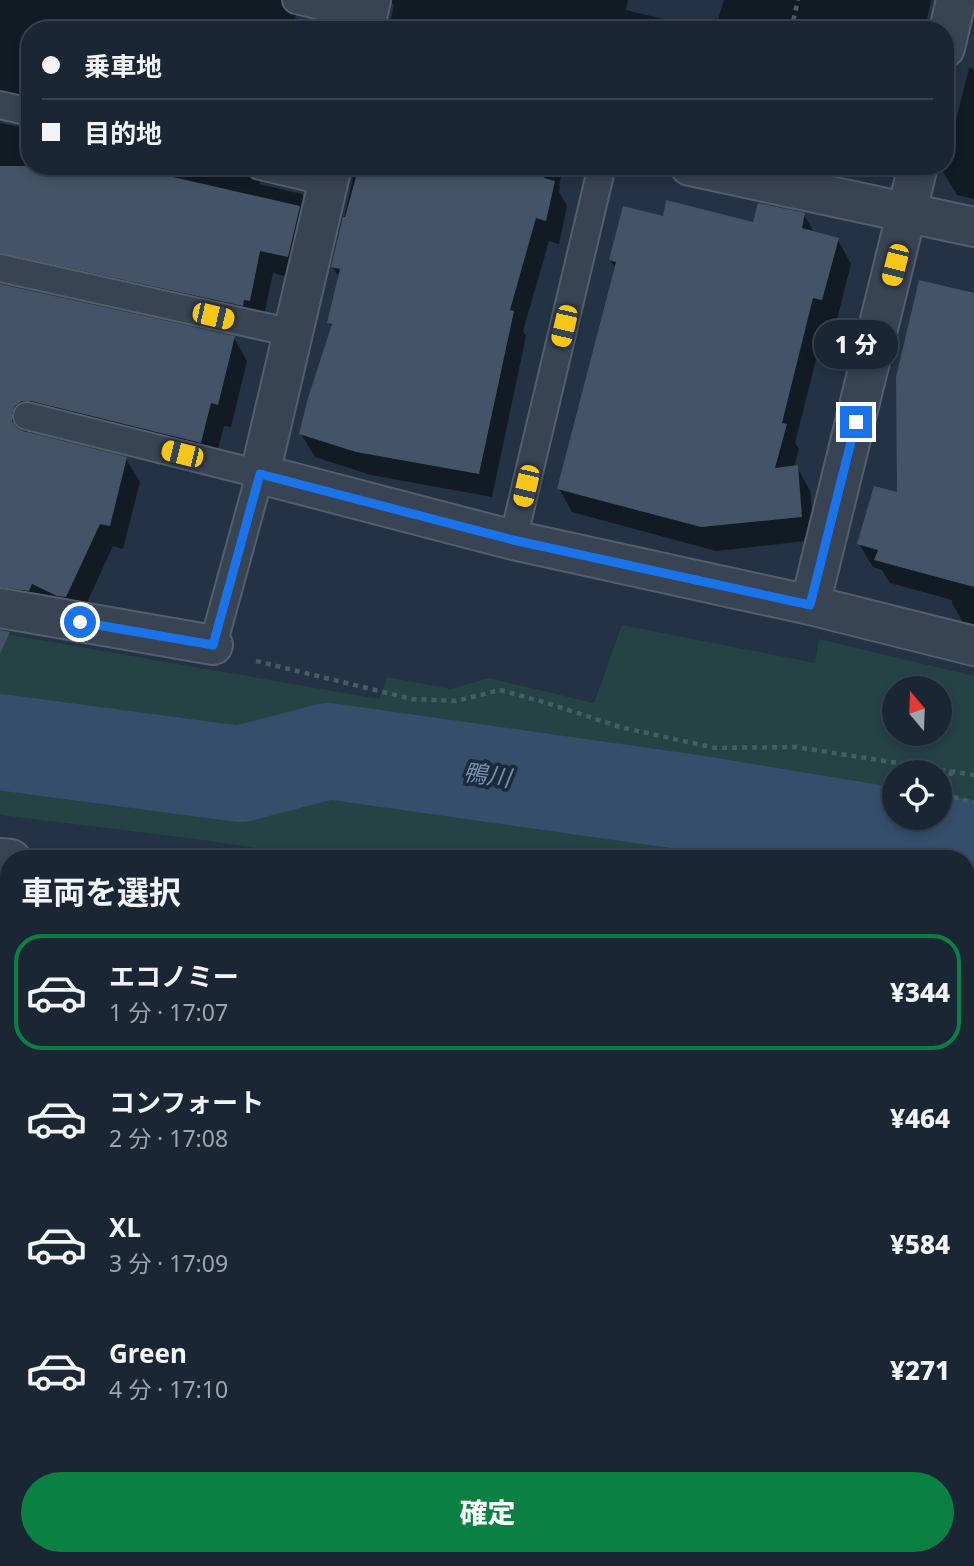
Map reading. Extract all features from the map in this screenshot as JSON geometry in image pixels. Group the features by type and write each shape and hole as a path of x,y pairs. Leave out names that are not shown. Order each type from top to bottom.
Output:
{"street":[{"path":"951,21 956,0"},
{"path":"330,175 260,474 513,540 810,605 974,646"},
{"path":"732,175 974,227"},
{"path":"810,605 916,175"},
{"path":"0,608 213,645"}],"lane":[{"path":"296,0 367,15"},
{"path":"0,105 21,110"},
{"path":"513,540 600,175"},
{"path":"0,268 293,334"},
{"path":"27,416 260,474 213,645"}],"path":[{"path":"793,21 798,0"},
{"path":"213,645 238,656 412,699 456,701 500,690 620,727 715,748 796,747 882,760"},
{"path":"952,771 974,775"},
{"path":"952,796 974,803"}],"green space":[{"path":"622,625 815,663 819,639 974,676 974,830 952,824 952,760 882,760 882,814 720,795 318,728 242,762 0,728 0,633 379,699 387,677 451,689 489,678 594,703"},
{"path":"0,757 253,793 343,772 905,850 269,850 0,815"}],"building":[{"path":"0,166 21,166 21,175 164,175 300,206 288,257 260,251 250,301 244,300 243,306 0,253"},
{"path":"357,175 545,175 544,178 555,181 546,221 536,218 510,310 514,311 479,474 356,452 299,434 332,324 327,323 340,269 331,267"},
{"path":"666,200 753,222 758,203 805,213 802,228 839,238 822,300 813,298 782,423 787,424 775,468 798,465 802,517 701,527 557,489 616,262 609,260 623,206 663,216"},
{"path":"919,280 974,293 974,587 874,560 878,550 857,544 874,486 897,492 896,377"},
{"path":"0,284 235,336 218,405 211,403 201,443 31,401 22,401 15,406 12,421 23,431 127,457 110,526 100,524 66,597 57,596 32,584 29,591 0,587"},
{"path":"0,630 10,632 0,654"}],"waterway":[{"name":"鴨川","path":"0,742 240,774 328,751 695,803 974,849"}],"route":[{"path":"80,622 213,645 260,474 513,540 810,605 856,422"}]}
